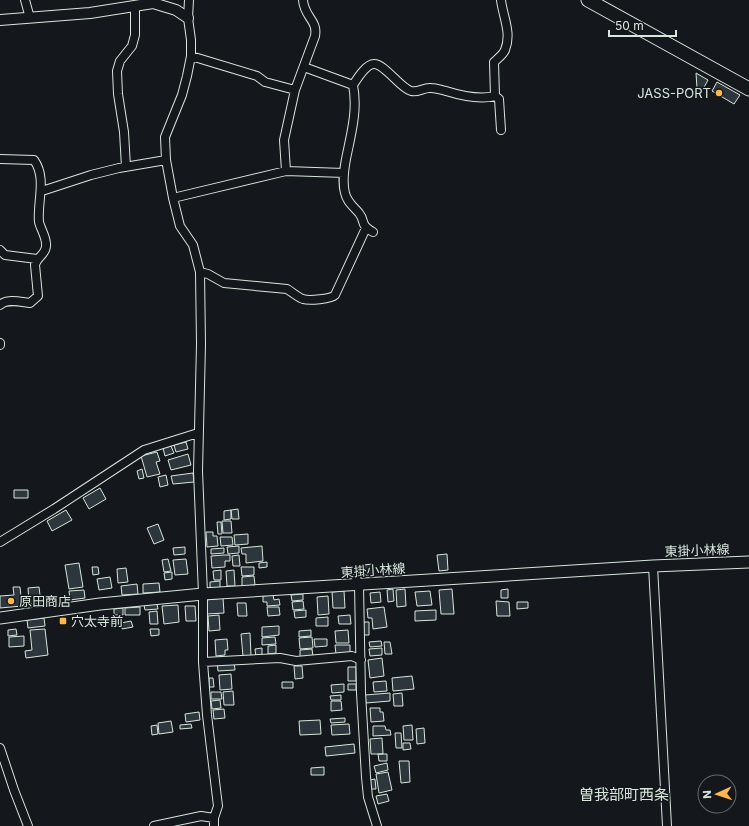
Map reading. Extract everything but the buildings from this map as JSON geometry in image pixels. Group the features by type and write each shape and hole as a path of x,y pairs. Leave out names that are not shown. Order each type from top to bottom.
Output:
{"highway":[{"path":"588,0 749,89"}],"main road":[{"name":"東掛小林線","path":"0,618 100,604 203,594 358,582 749,562"}],"street":[{"path":"25,0 30,18"},
{"path":"154,826 201,816 214,822 218,806 207,715 203,662 203,594 198,471 201,344 200,272 193,246 180,226 166,160 165,137 182,95 191,56 191,40 188,18 189,0"},
{"path":"286,170 284,140 295,90 316,30 313,22 306,13 303,0"},
{"path":"501,0 507,28 507,39 504,52 494,62 495,96 499,99 501,130"},
{"path":"0,20 90,13 153,3 176,10 188,18"},
{"path":"126,167 124,132 118,94 117,71 120,61 132,46 135,35 135,6"},
{"path":"191,56 257,76 265,82 295,90"},
{"path":"200,272 208,274 224,283 286,289 304,299 330,298 335,295 370,230 364,225 360,214 350,204 345,194 344,173 355,112 356,98 353,85 363,71 371,64 375,64 385,70 410,91 418,92 426,88 434,88 473,98 495,96"},
{"path":"304,67 353,85"},
{"path":"0,159 34,160 38,166 41,189 38,210 47,244 46,249 37,259 35,264 38,296 30,303 6,301 0,305"},
{"path":"41,189 45,190 91,175 166,160"},
{"path":"173,198 286,170 344,173"},
{"path":"0,250 5,255 37,259"},
{"path":"0,542 54,509 144,450 198,433"},
{"path":"653,566 667,826"},
{"path":"358,582 361,693 366,777 368,797 377,826"},
{"path":"203,662 280,658 296,662 352,656 361,660"},
{"path":"0,748 28,826"}],"place":[{"name":"JASS-PORT","path":"719,93"},
{"name":"原田商店","path":"11,601"},
{"name":"穴太寺前","path":"63,621"}],"district":[{"name":"曽我部町西条","path":"624,794"}]}
